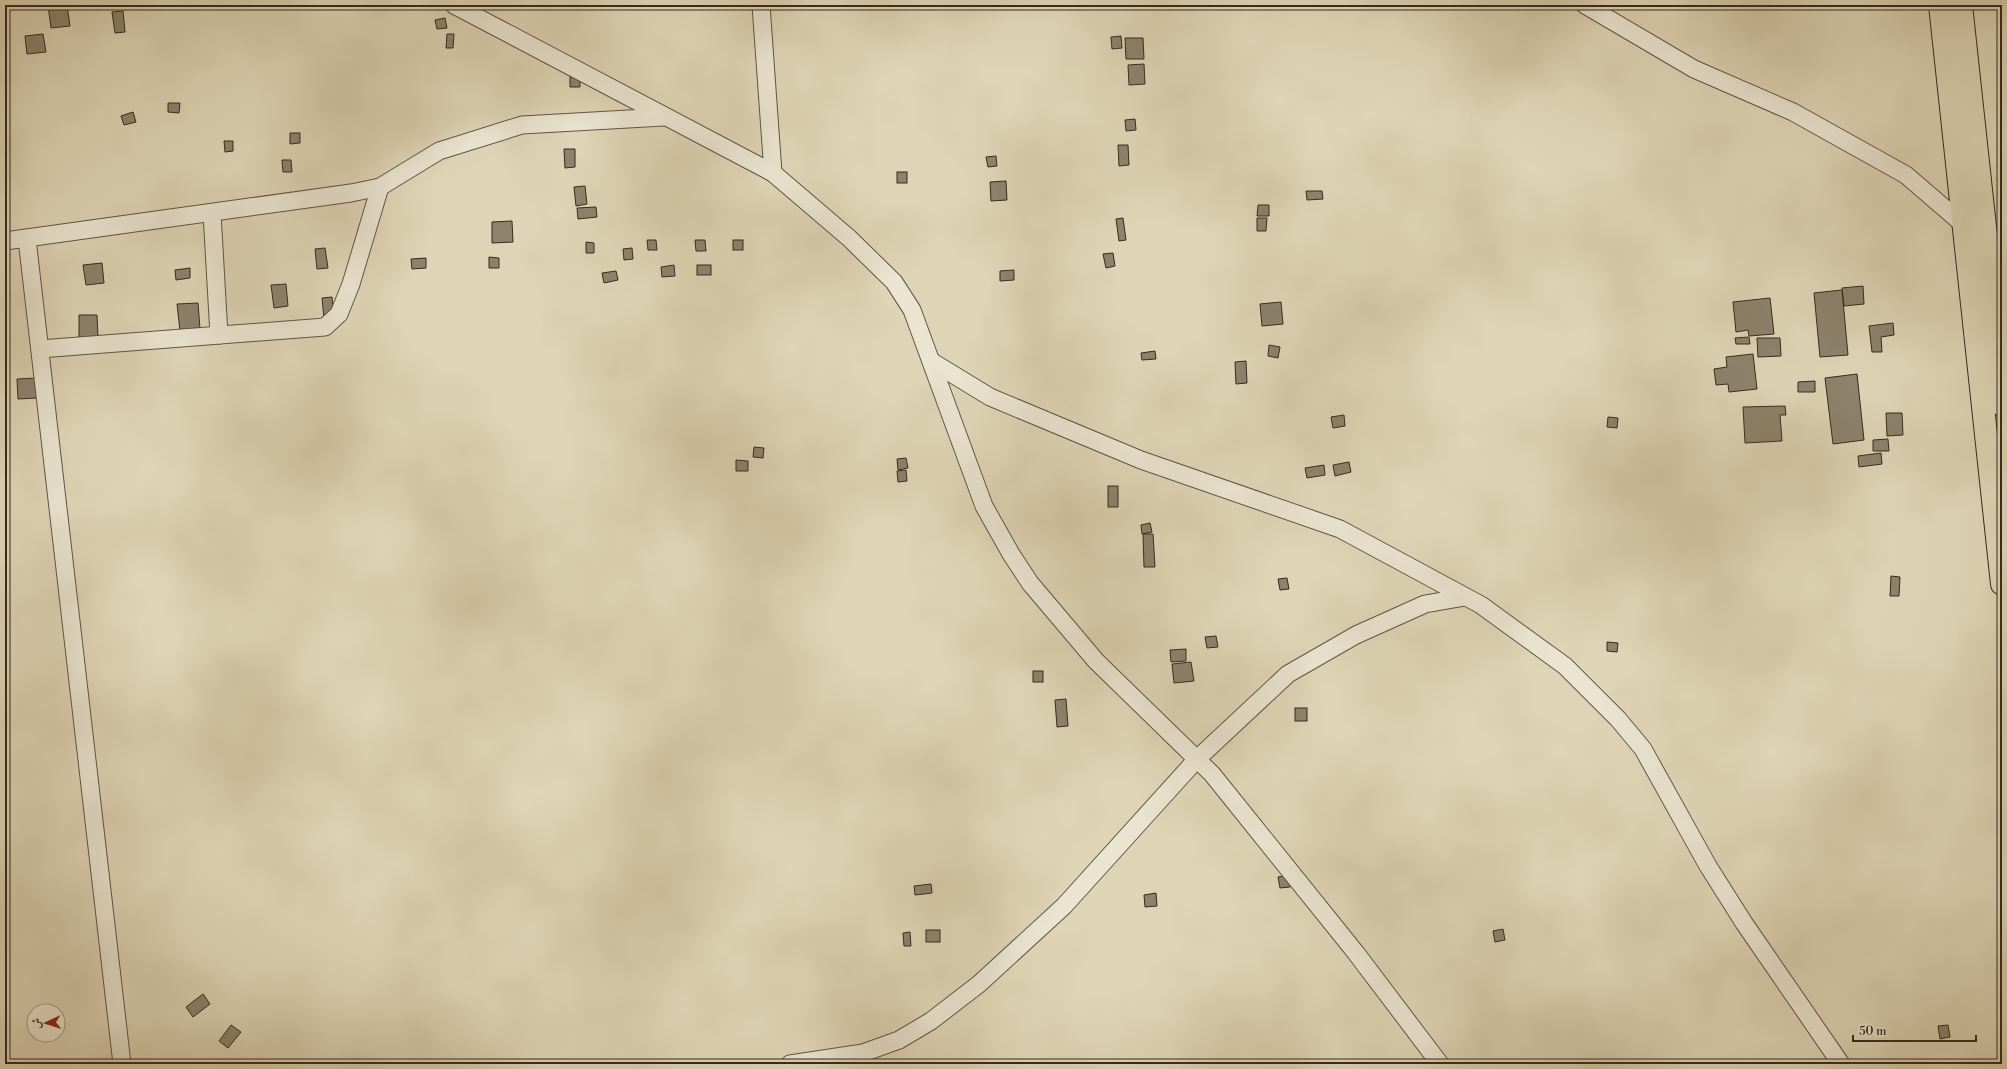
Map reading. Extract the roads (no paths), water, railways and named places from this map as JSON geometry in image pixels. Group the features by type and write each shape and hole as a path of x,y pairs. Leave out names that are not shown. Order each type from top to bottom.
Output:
{"highway":[{"path":"1940,5 1964,225 1986,347 2002,405"},
{"path":"1961,5 2002,584"}],"street":[{"path":"454,5 664,117 773,173 849,238 894,282 912,310 984,506 1011,554 1030,583 1096,661 1212,774 1356,953 1440,1064"},
{"path":"761,5 773,173"},
{"path":"1585,5 1694,69 1793,112 1906,175 1964,225"},
{"path":"5,241 351,193 380,187 439,151 522,125 664,117"},
{"path":"40,349 325,327 339,314 351,284 380,187"},
{"path":"212,213 219,336"},
{"path":"27,239 122,1064"},
{"path":"931,360 990,397 1141,460 1340,529 1481,605 1566,666 1618,719 1643,749 1708,866 1744,923 1841,1064"},
{"path":"790,1064 863,1053 899,1040 931,1022 979,984 1064,906 1197,759 1288,674 1356,635 1425,604 1465,597"}]}
